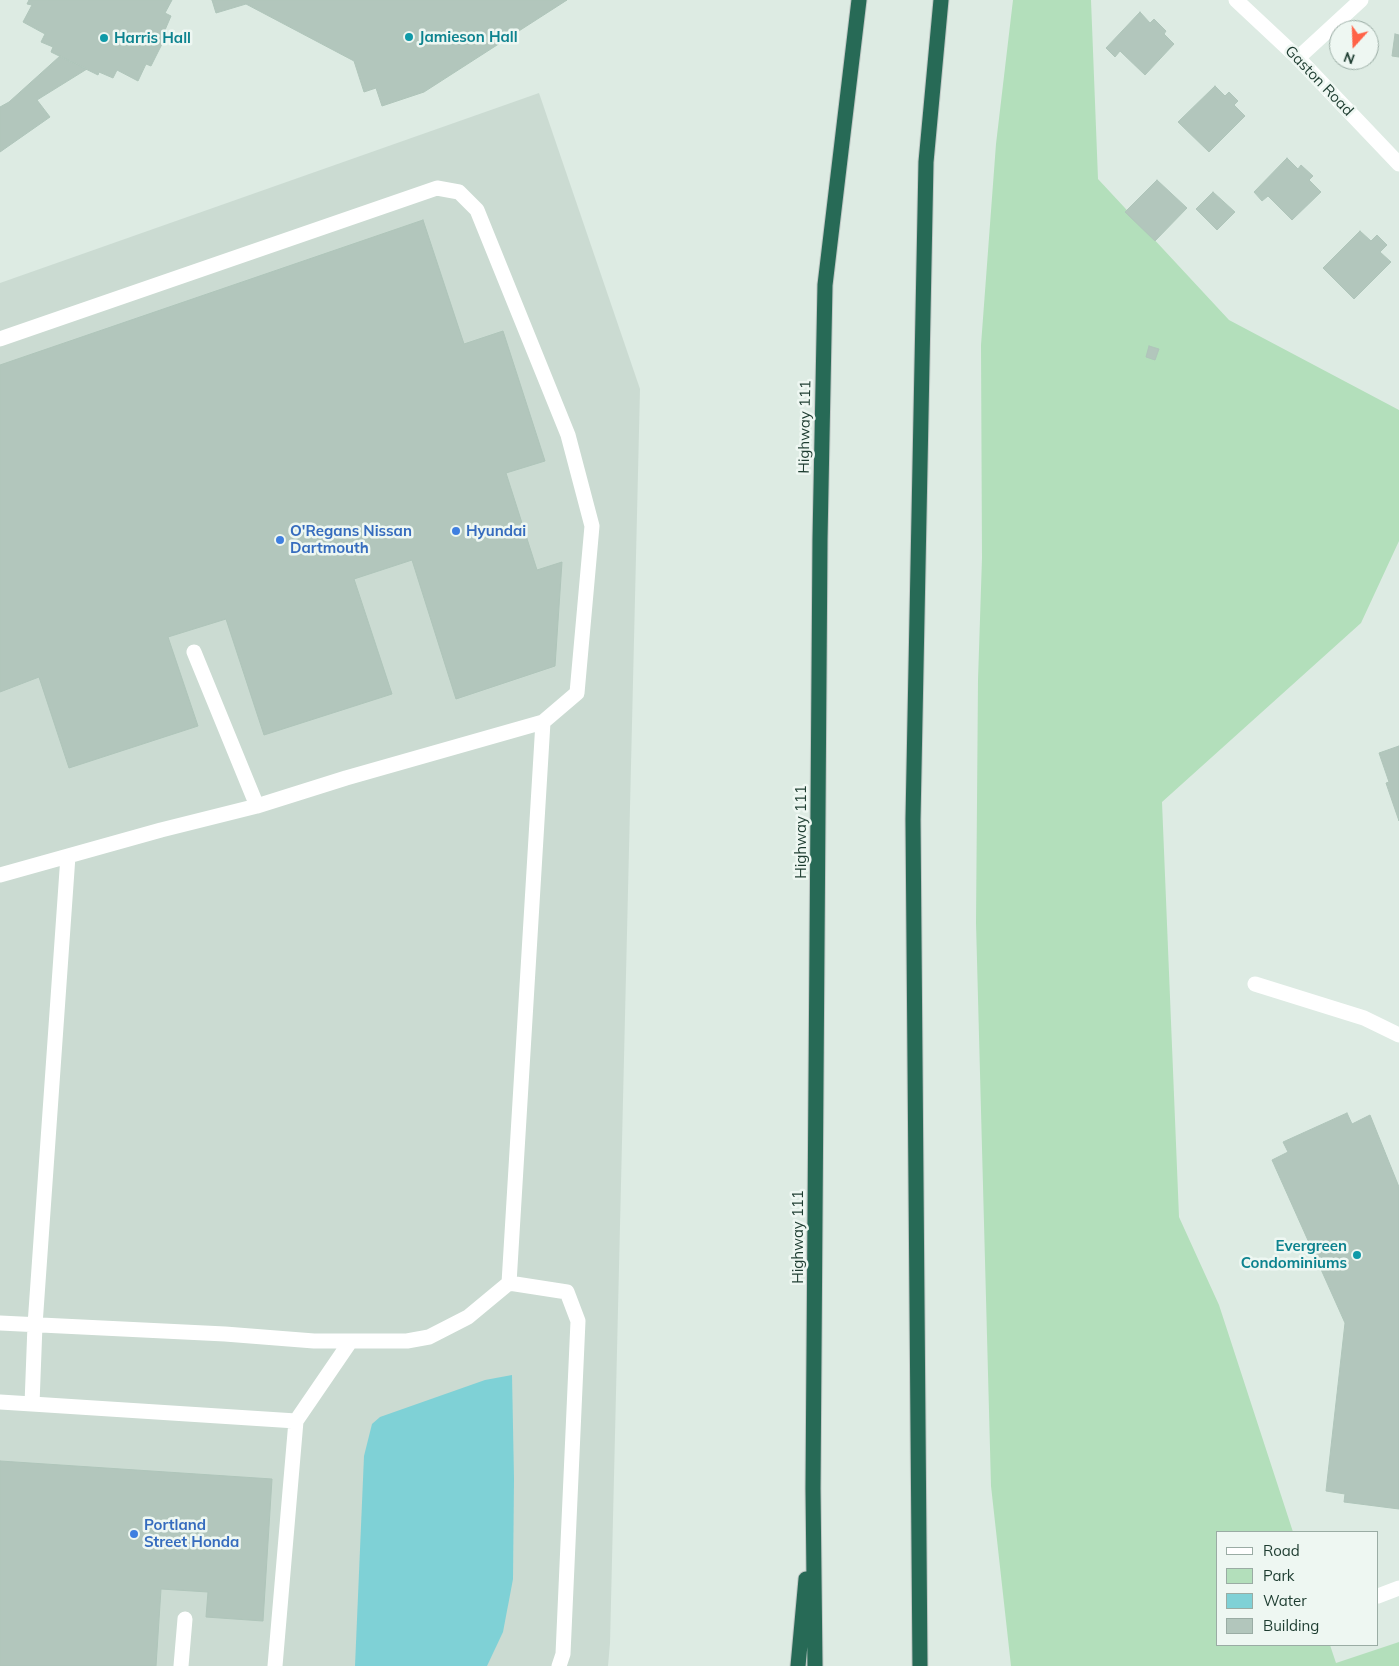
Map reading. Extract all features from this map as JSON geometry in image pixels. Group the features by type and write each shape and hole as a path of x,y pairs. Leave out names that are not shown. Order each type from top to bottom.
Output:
{"highway":[{"name":"Highway 111","path":"815,1666 813,1488 820,549 826,284 859,0"},
{"path":"920,1666 913,809 926,162 941,0"},
{"path":"798,1666 813,1488"}],"street":[{"name":"Gaston Road","path":"1236,0 1298,58 1399,164"},
{"path":"1298,58 1361,0"},
{"path":"0,339 437,188 459,192 477,210 568,435 592,526 576,693 543,722 346,778 257,806 161,830 0,875"},
{"path":"194,652 257,806"},
{"path":"0,1323 225,1334 314,1341 407,1341 429,1337 468,1317 509,1283 543,722"},
{"path":"32,1404 35,1325 68,856"},
{"path":"1255,984 1364,1018 1399,1035"},
{"path":"509,1283 567,1292 578,1321 563,1654 559,1666"},
{"path":"275,1666 296,1421 350,1342"},
{"path":"0,1402 296,1421"},
{"path":"1379,1596 1399,1588"},
{"path":"181,1666 185,1619"}],"shaded area":[{"path":"539,93 640,389 608,1666 0,1666 0,283"}],"green space":[{"path":"1013,0 1091,0 1098,179 1229,320 1399,410 1399,541 1361,623 1162,802 1179,1217 1219,1305 1293,1531 1216,1531 1216,1646 1330,1646 1336,1663 1399,1642 1399,1666 1011,1666 991,1486 976,923 978,680 982,558 981,345 996,144"}],"water":[{"path":"512,1375 513,1579 503,1632 487,1666 355,1666 364,1456 372,1424 380,1417 485,1380"}],"building":[{"name":"Harris Hall","path":"29,0 172,0 165,13 171,16 165,30 168,32 151,66 146,64 138,81 117,70 113,78 99,72 98,75 51,52 53,47 41,42 45,34 23,22 32,5 27,4"},
{"name":"Jamieson Hall","path":"212,0 567,0 424,92 382,106 376,88 364,92 354,61 246,4 216,13"},
{"path":"1140,12 1150,23 1154,19 1166,31 1164,34 1174,44 1145,75 1120,51 1115,57 1106,48"},
{"path":"1395,34 1399,35 1399,57 1392,56"},
{"path":"60,56 87,69 37,100 50,117 0,152 0,107 9,102"},
{"path":"1215,86 1225,96 1229,92 1238,101 1234,105 1245,116 1209,152 1178,122"},
{"path":"1287,158 1298,169 1301,165 1313,176 1309,180 1321,192 1292,220 1268,196 1262,201 1254,192"},
{"path":"1157,180 1187,208 1155,241 1125,212"},
{"path":"1213,192 1235,212 1217,230 1196,209"},
{"path":"423,220 464,344 503,331 545,461 506,473 537,570 562,562 555,666 456,699 412,560 354,579 392,694 264,735 226,619 168,637 198,726 69,768 39,677 0,692 0,365"},
{"path":"1360,231 1371,241 1377,235 1387,245 1380,252 1391,262 1354,299 1323,268"},
{"path":"1149,346 1159,349 1155,360 1146,357"},
{"path":"1399,746 1399,821 1386,783 1389,782 1379,753"},
{"name":"Evergreen Condominiums","path":"1347,1113 1352,1124 1370,1115 1399,1187 1399,1509 1344,1502 1345,1494 1326,1491 1345,1323 1272,1160 1288,1152 1283,1142"},
{"name":"Portland Street Honda","path":"0,1461 272,1479 263,1621 206,1617 208,1592 161,1589 156,1666 0,1666"}],"place":[{"name":"Jamieson Hall","path":"409,37"},
{"name":"Harris Hall","path":"104,38"},
{"name":"Hyundai","path":"456,531"},
{"name":"O'Regans Nissan Dartmouth","path":"280,540"},
{"name":"Evergreen Condominiums","path":"1357,1255"},
{"name":"Portland Street Honda","path":"134,1534"}]}
